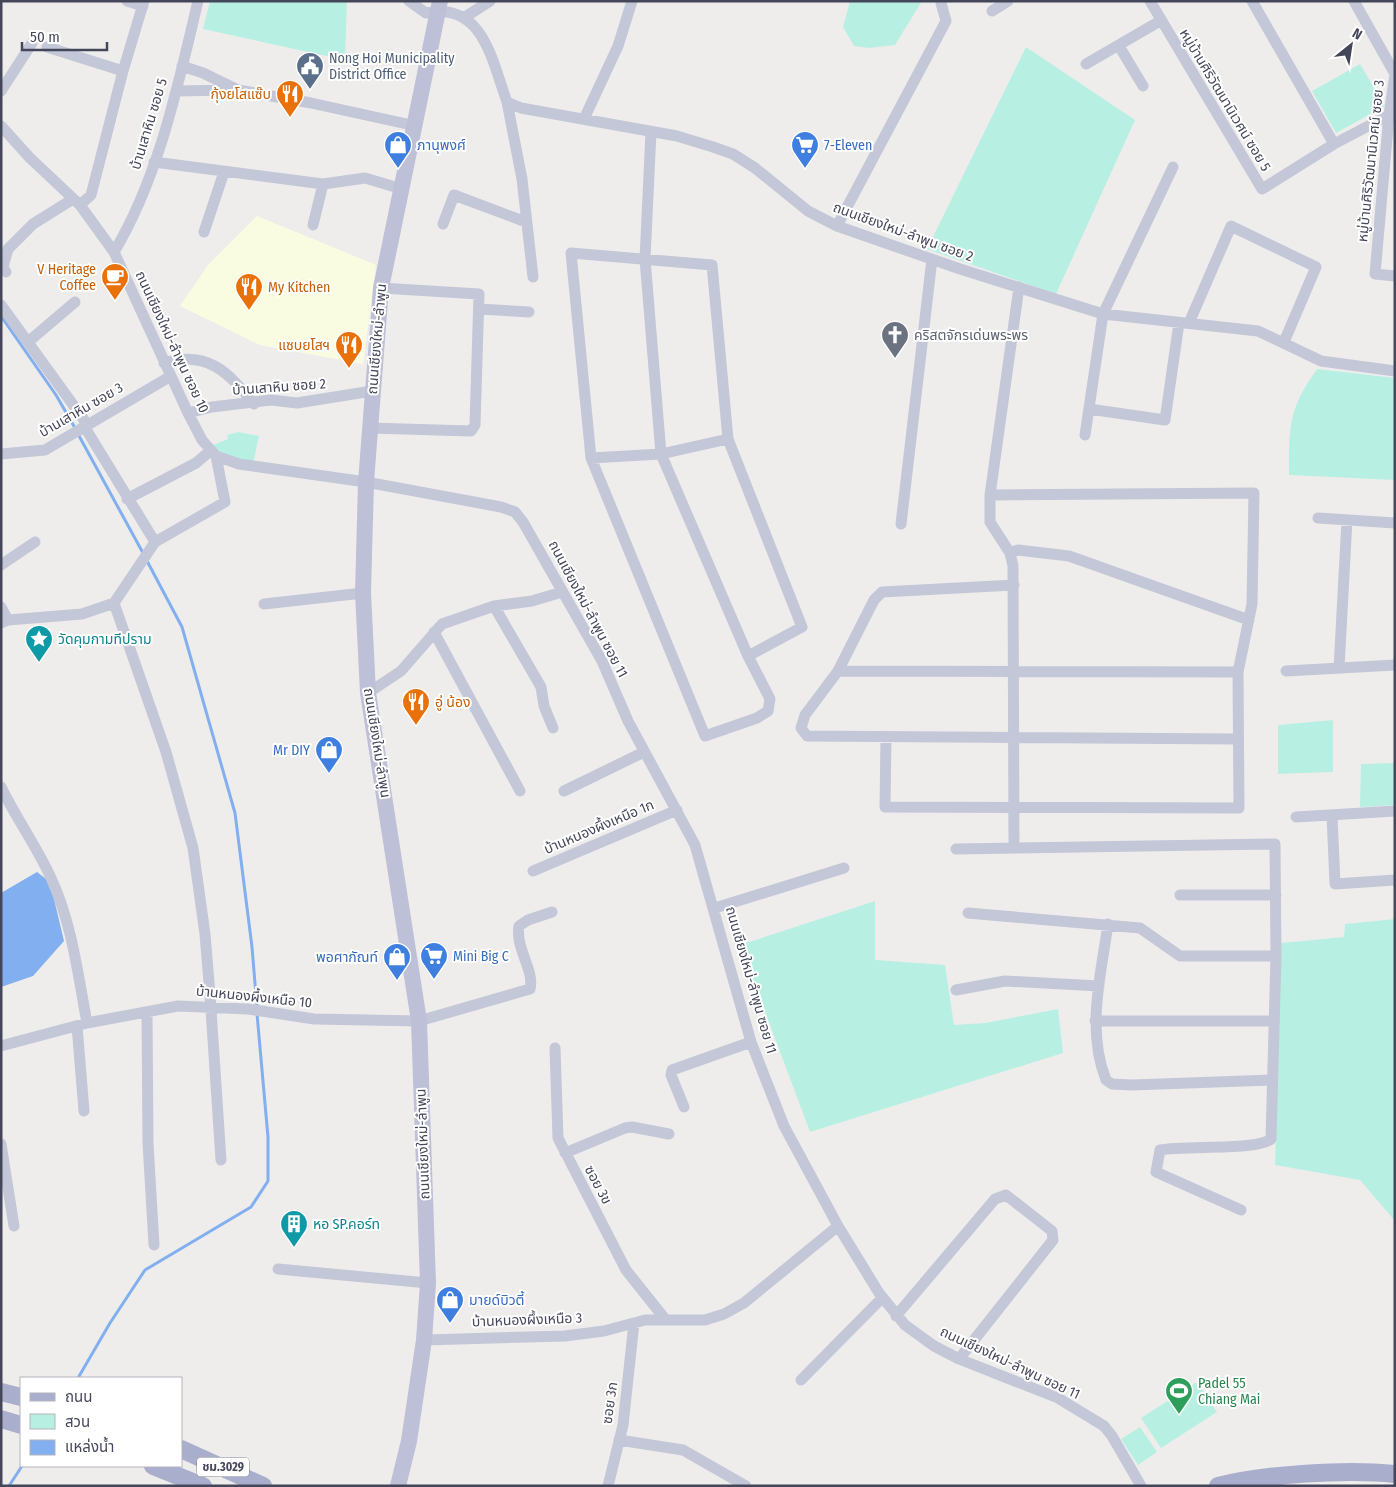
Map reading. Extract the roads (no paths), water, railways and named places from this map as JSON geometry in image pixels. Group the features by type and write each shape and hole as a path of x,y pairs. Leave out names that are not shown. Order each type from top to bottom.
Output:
{"main road":[{"name":"ถนนเชียงใหม่-ลำพูน","path":"398,1486 408,1441 424,1340 428,1283 419,1021 368,693 363,594 366,482 381,288 416,126 439,6"},
{"path":"1,1392 20,1397"},
{"path":"1,1419 20,1425"},
{"name":"ชม.3029","path":"182,1449 263,1486"},
{"name":"ชม.3029","path":"156,1467 203,1486"},
{"path":"1218,1486 1295,1475 1376,1472 1395,1474"}],"street":[{"path":"6,272 3,267 8,249 33,224 91,195 123,71 144,4 127,1"},
{"name":"บ้านเสาหิน ซอย 5","path":"114,252 128,229 154,162 176,91 198,1"},
{"path":"409,1 426,13 439,6 465,17 480,33 486,44 507,102 522,179 533,277"},
{"path":"465,17 490,1"},
{"path":"584,119 618,46 632,1"},
{"path":"992,11 1008,1"},
{"name":"หมู่บ้านศิริวัฒนานิเวศน์ ซอย 5","path":"1150,1 1262,190 1391,109"},
{"path":"1252,1 1334,144"},
{"name":"หมู่บ้านศิริวัฒนานิเวศน์ ซอย 3","path":"1354,1 1395,74 1375,274 1395,276"},
{"path":"837,226 946,21 941,3"},
{"path":"1086,64 1160,20"},
{"path":"1,92 32,43"},
{"path":"1119,46 1143,86"},
{"path":"48,47 123,71"},
{"path":"182,66 203,73 238,90"},
{"path":"176,91 238,90 311,103 416,126"},
{"name":"ถนนเชียงใหม่-ลำพูน ซอย 2","path":"507,102 521,108 677,136 733,154 755,168 808,211 837,226 1103,314 1258,331 1332,364 1395,371"},
{"name":"ถนนเชียงใหม่-ลำพูน ซอย 10","path":"1,126 30,158 77,202 114,252 188,413 213,453 225,502 155,542"},
{"path":"650,132 646,259 661,454 748,656 770,699 768,711 757,718 705,736 590,458 571,253 646,259 712,265 728,439 802,627 748,656"},
{"path":"154,162 323,184 365,178 402,189"},
{"path":"1085,435 1103,314 1173,166"},
{"path":"204,232 224,172"},
{"path":"313,225 323,184"},
{"path":"1382,194 1395,196"},
{"path":"443,224 454,195 526,222"},
{"path":"1089,409 1165,420 1184,323 1231,226 1316,266 1284,342"},
{"path":"901,524 932,259"},
{"path":"1014,848 1012,739 1013,566 1010,553 990,522 990,495 1019,286"},
{"path":"370,428 471,432 475,425 479,294 477,292 381,288"},
{"path":"28,342 75,302"},
{"path":"1,305 86,425 127,499 155,542 114,603 82,614 5,622 1,607"},
{"path":"480,309 529,312"},
{"path":"164,363 183,358 203,361 234,380 254,404"},
{"name":"บ้านเสาหิน ซอย 3","path":"1,454 45,450 171,376"},
{"name":"บ้านเสาหิน ซอย 2","path":"188,413 212,407 254,404 271,400 305,402 372,391"},
{"path":"590,458 661,454 728,439"},
{"path":"127,499 213,453 239,464 366,482"},
{"name":"ถนนเชียงใหม่-ลำพูน ซอย 11","path":"366,482 502,507 515,512 523,522 602,660 628,721 699,852 751,1042 784,1126 838,1226 882,1298 896,1316 934,1346 959,1359 1058,1398 1104,1426 1112,1436 1141,1486"},
{"path":"886,737 885,807 1239,808 1238,672 1252,596 1254,494 990,495"},
{"path":"1318,518 1395,523"},
{"path":"1339,668 1347,520"},
{"path":"1,565 35,542"},
{"path":"1010,553 1018,550 1069,556 1249,620"},
{"path":"1014,585 882,592 874,600 838,671 805,715 800,728 807,736 1237,740"},
{"path":"368,693 401,671 442,624 494,606 532,601 562,592"},
{"path":"264,604 363,594"},
{"path":"114,603 166,752 193,848 205,934 220,1160"},
{"path":"494,606 541,687 544,706 553,728"},
{"path":"434,632 520,791"},
{"path":"1286,671 1395,665"},
{"path":"838,671 1238,672"},
{"path":"564,791 644,752"},
{"path":"1,787 14,814 51,878 67,923 82,1024 84,1110"},
{"name":"บ้านหนองผึ้งเหนือ 1ก","path":"533,871 677,810"},
{"path":"1296,817 1395,811"},
{"path":"1332,814 1334,884 1395,880"},
{"path":"956,849 1276,844 1276,956 1271,1139 1256,1146 1196,1146 1160,1150 1156,1172 1241,1210"},
{"path":"715,908 844,868"},
{"path":"1180,896 1276,895"},
{"name":"บ้านหนองผึ้งเหนือ 10","path":"1,1046 82,1024 178,1006 248,1009 314,1018 419,1021 530,989 532,982 520,944 519,926 528,920 552,912"},
{"path":"968,913 1140,928 1180,956 1276,956"},
{"path":"1108,924 1095,1021 1095,1043 1106,1080 1112,1084 1272,1080"},
{"path":"956,990 1005,981 1099,986"},
{"path":"147,1012 148,1143 154,1245"},
{"path":"1095,1021 1273,1021"},
{"path":"684,1107 670,1075 672,1070 751,1042"},
{"name":"ซอย 3ข","path":"555,1048 558,1138 626,1270 665,1319"},
{"path":"565,1153 625,1128 632,1127 669,1134"},
{"path":"1,1144 14,1226"},
{"path":"896,1316 995,1199 1006,1195 1052,1231 1053,1240 959,1359"},
{"name":"บ้านหนองผึ้งเหนือ 3","path":"424,1340 565,1336 604,1331 634,1323 665,1319 706,1320 724,1314 744,1303 838,1226"},
{"path":"278,1269 428,1283"},
{"path":"801,1380 882,1298"},
{"name":"ซอย 3ก","path":"608,1486 619,1440 626,1398 634,1323"},
{"path":"619,1440 683,1450 746,1486"}],"water":[{"path":"37,872 50,882 64,941 33,976 1,987 1,893"}],"waterway":[{"path":"1,316 56,395 75,428"},
{"path":"78,434 143,553"},
{"path":"146,559 182,627 235,813 252,947 257,1008"},
{"path":"79,1377 110,1323 145,1270 251,1207 268,1181 268,1137 257,1014"},
{"path":"9,1486 21,1467"}],"place":[{"name":"Nong Hoi Municipality District Office","path":"310,90"},
{"name":"กุ้งยโสแซ๊บ","path":"290,118"},
{"name":"ภานุพงศ์","path":"398,169"},
{"name":"7-Eleven","path":"805,169"},
{"name":"V Heritage Coffee","path":"115,301"},
{"name":"My Kitchen","path":"249,311"},
{"name":"คริสตจักรเด่นพระพร","path":"895,359"},
{"name":"แซบยโสฯ","path":"349,369"},
{"name":"วัดคุมกามทีปราม","path":"39,663"},
{"name":"อู่ น้อง","path":"416,726"},
{"name":"Mr DIY","path":"329,774"},
{"name":"Mini Big C","path":"434,980"},
{"name":"พอศากัณท์","path":"397,981"},
{"name":"หอ SP.คอร์ท","path":"294,1248"},
{"name":"มายด์บิวตี้","path":"450,1324"},
{"name":"Padel 55 Chiang Mai","path":"1179,1415"}]}
